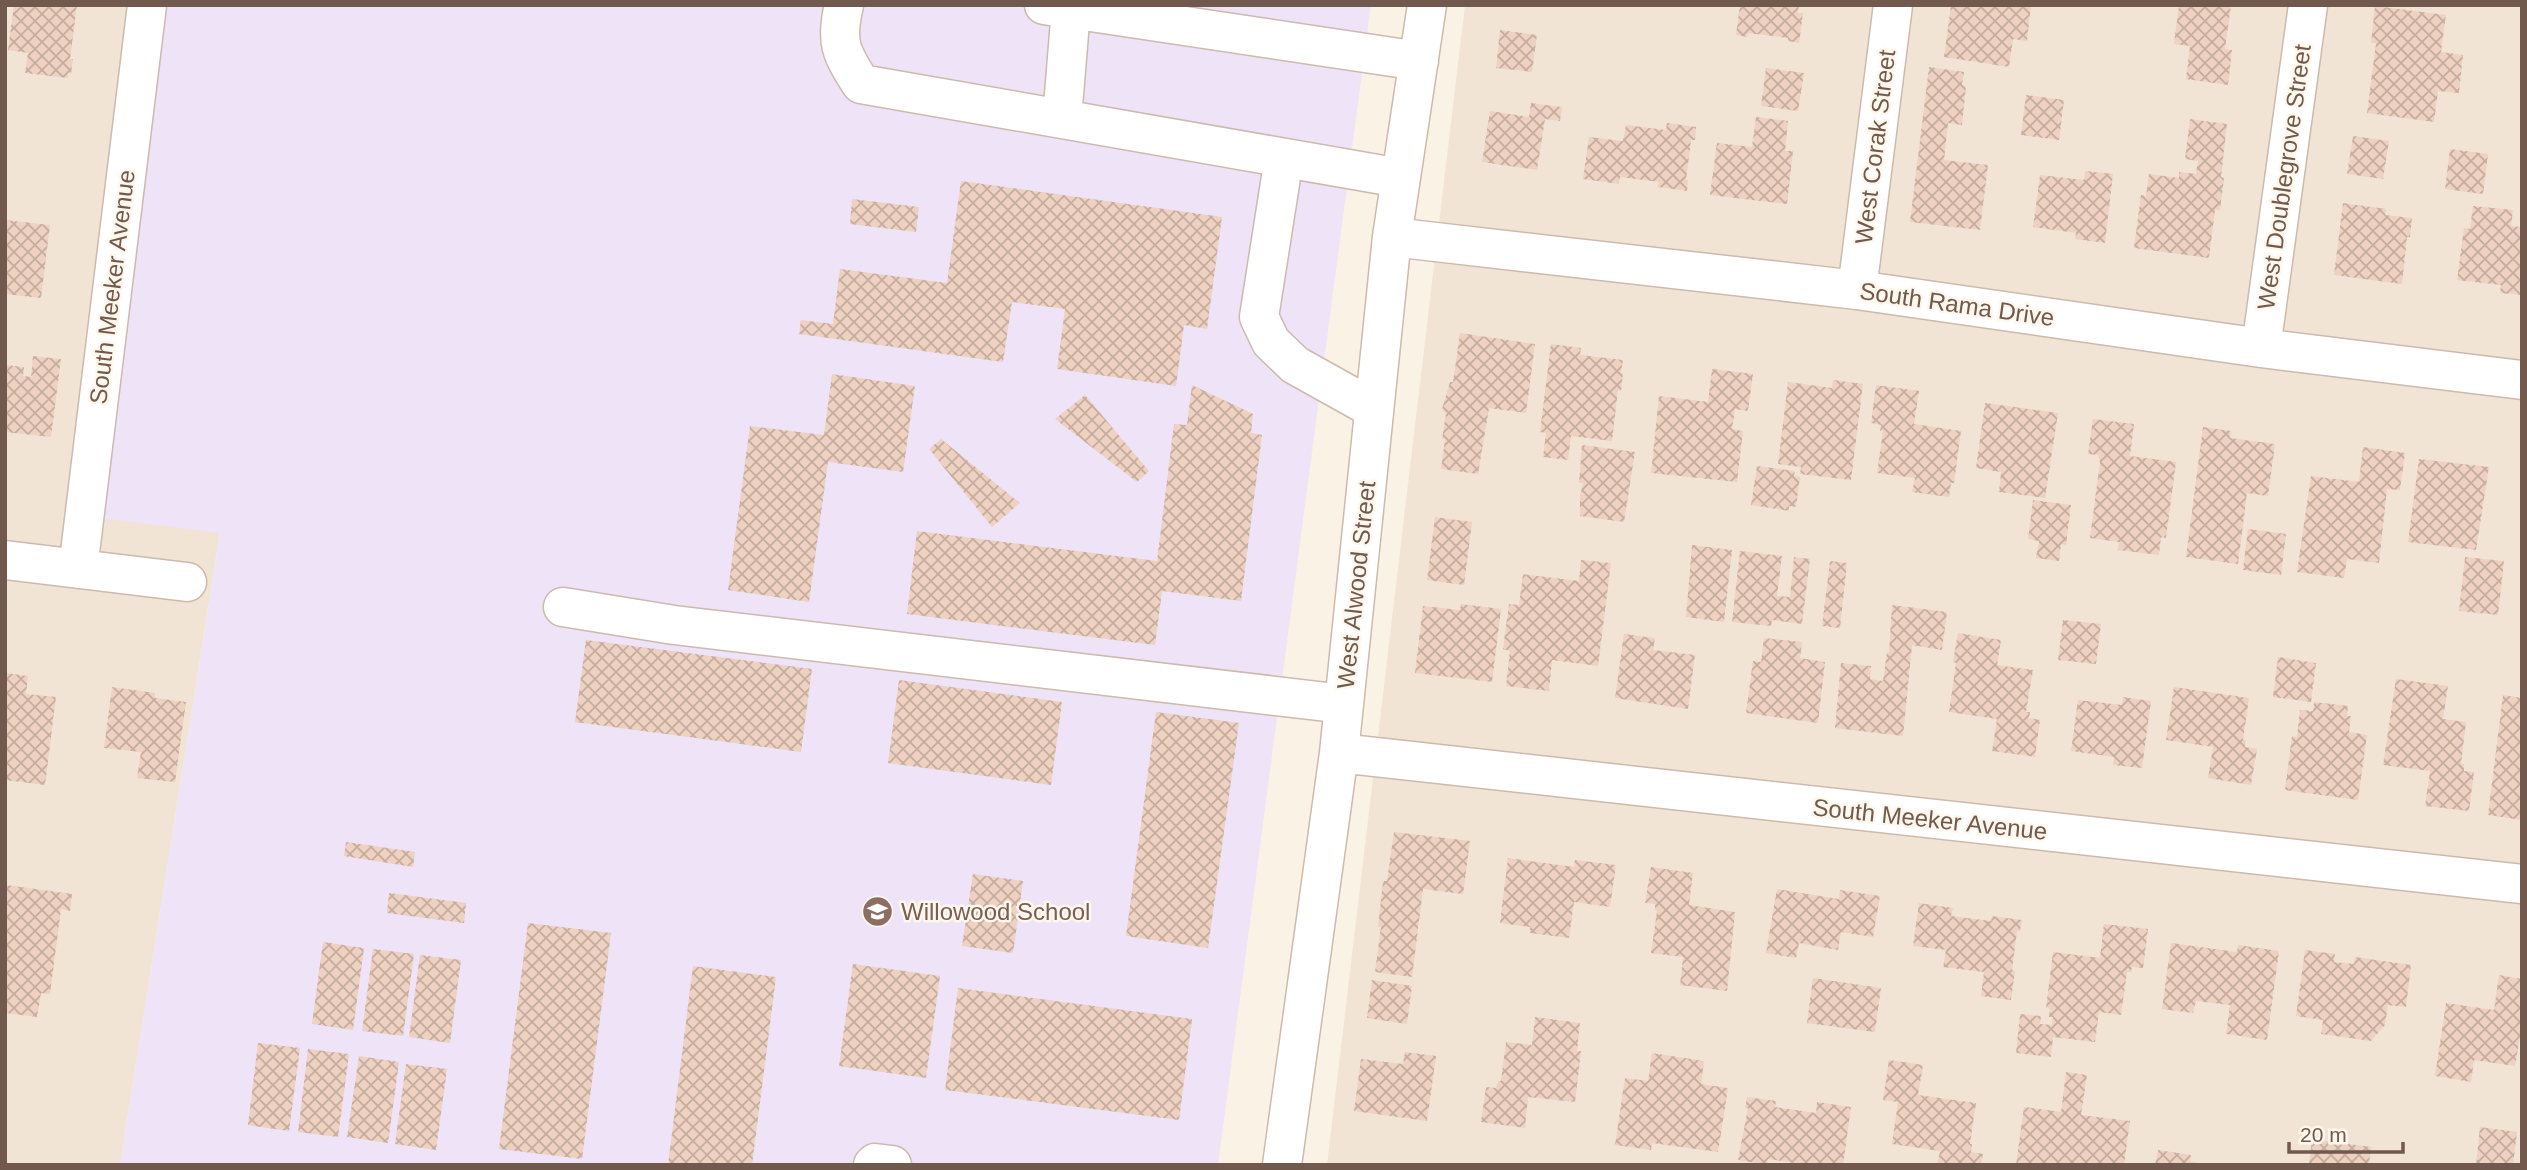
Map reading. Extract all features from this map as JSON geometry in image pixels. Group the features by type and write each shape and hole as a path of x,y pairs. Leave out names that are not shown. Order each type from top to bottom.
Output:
{"street":[{"name":"South Meeker Avenue","path":"78,569 147,5"},
{"path":"844,5 838,29 844,58 862,84 1401,178"},
{"name":"West Alwood Street","path":"1282,1165 1339,753 1392,237 1427,5"},
{"name":"West Corak Street","path":"1857,290 1893,5"},
{"name":"West Doublegrove Street","path":"2261,348 2308,5"},
{"path":"1062,119 1058,7 1419,61"},
{"path":"1284,158 1259,317 1271,342 1295,365 1374,409"},
{"name":"South Rama Drive","path":"1392,237 1857,290 2261,348 2522,380"},
{"path":"5,560 187,582"},
{"path":"563,607 674,625 1344,704"},
{"name":"South Meeker Avenue","path":"1339,753 2522,884"},
{"path":"873,1165 892,1165"}],"shaded area":[{"path":"5,5 162,5 103,518 220,532 120,1165 5,1165"},
{"path":"162,5 1371,5 1218,1165 120,1165 220,533 102,518"},
{"path":"1465,5 2522,5 2522,1165 1327,1165"}],"building":[{"path":"14,5 77,5 70,59 73,59 68,78 25,73 28,53 8,50"},
{"path":"1740,5 1799,5 1798,13 1803,13 1799,43 1788,41 1788,38 1748,33 1747,37 1736,35"},
{"path":"1951,5 2031,5 2027,41 2013,39 2009,67 1944,57"},
{"path":"2179,5 2231,5 2225,49 2232,50 2228,85 2186,79 2190,46 2174,44"},
{"path":"2375,6 2446,15 2441,52 2463,55 2459,93 2438,91 2434,122 2367,113 2376,43 2371,43"},
{"path":"1500,30 1537,35 1532,72 1496,68"},
{"path":"1929,67 1964,72 1962,85 1966,86 1962,125 1948,123 1944,160 1988,165 1980,230 1910,222"},
{"path":"1766,68 1804,73 1798,111 1761,106"},
{"path":"2026,95 2064,100 2059,140 2021,135"},
{"path":"1531,103 1562,107 1560,121 1545,119 1537,170 1482,162 1490,111 1529,117"},
{"path":"1756,117 1788,121 1785,151 1793,151 1787,204 1710,195 1717,143 1752,147"},
{"path":"2190,119 2227,124 2220,210 2215,210 2209,258 2134,248 2141,195 2146,196 2149,174 2179,178 2179,172 2196,174 2198,161 2185,159"},
{"path":"1667,123 1696,127 1695,140 1691,140 1687,191 1658,187 1659,182 1620,177 1619,184 1583,179 1589,137 1623,141 1626,125 1666,130"},
{"path":"2353,136 2389,141 2383,179 2347,174"},
{"path":"2450,149 2488,154 2483,194 2445,189"},
{"path":"2085,171 2113,174 2105,243 2075,239 2076,233 2033,227 2040,175 2084,180"},
{"path":"961,181 1222,217 1207,329 1184,325 1176,386 1057,369 1065,309 1012,302 1003,362 799,334 801,320 833,324 840,269 947,283"},
{"path":"852,199 919,207 916,232 850,224"},
{"path":"2343,203 2386,209 2385,215 2412,218 2402,284 2334,275"},
{"path":"2473,206 2513,210 2511,226 2522,227 2522,295 2500,293 2501,285 2457,280 2464,228 2470,229"},
{"path":"5,220 50,225 41,298 5,294"},
{"path":"1460,333 1535,344 1526,413 1489,408 1478,474 1441,469 1446,414 1442,409 1450,382 1453,382"},
{"path":"1551,344 1581,348 1580,355 1623,360 1621,391 1618,390 1612,441 1571,436 1568,460 1543,457 1546,433 1540,432"},
{"path":"33,356 61,359 51,437 5,432 5,365 24,367 23,376 31,377"},
{"path":"1712,369 1753,374 1748,411 1735,409 1732,429 1743,431 1737,482 1651,473 1659,396 1708,402"},
{"path":"832,374 915,386 903,472 828,462 809,602 728,590 750,426 824,435"},
{"path":"1833,380 1863,384 1851,480 1800,474 1801,467 1778,464 1788,382 1832,388"},
{"path":"1192,385 1253,414 1251,433 1262,435 1241,601 1162,591 1155,645 907,614 917,531 1157,561 1174,424 1187,425"},
{"path":"1876,385 1919,391 1914,424 1961,431 1954,483 1951,483 1949,497 1912,492 1915,478 1877,473 1883,431 1880,431 1881,425 1871,423"},
{"path":"1085,395 1149,471 1137,482 1055,419"},
{"path":"1985,403 2058,413 2045,498 1999,492 2001,472 1976,468"},
{"path":"2093,419 2134,424 2130,456 2176,462 2166,538 2161,537 2159,555 2118,550 2119,542 2090,538 2100,462 2098,455 2088,454"},
{"path":"2203,427 2231,431 2230,438 2275,444 2268,496 2247,493 2238,564 2186,557"},
{"path":"941,439 1020,503 992,527 929,449"},
{"path":"1582,445 1635,452 1624,522 1580,516"},
{"path":"2363,447 2405,453 2400,490 2387,489 2379,563 2347,559 2344,578 2297,572 2311,476 2359,482"},
{"path":"2419,459 2489,467 2476,550 2408,542"},
{"path":"1757,466 1795,471 1794,476 1800,477 1796,507 1789,506 1789,511 1751,505"},
{"path":"2033,500 2071,505 2066,545 2061,544 2059,561 2036,558 2039,541 2028,539"},
{"path":"1435,517 1472,522 1464,585 1427,580"},
{"path":"2248,529 2286,534 2281,575 2243,570"},
{"path":"1692,545 1732,550 1724,622 1686,617"},
{"path":"1740,551 1782,556 1777,596 1790,597 1794,557 1810,559 1802,624 1772,620 1771,626 1732,622"},
{"path":"2465,557 2504,561 2498,615 2459,611"},
{"path":"1581,560 1611,563 1598,666 1552,660 1549,691 1506,686 1510,651 1503,649 1509,604 1519,605 1523,574 1579,581"},
{"path":"1830,561 1847,563 1840,628 1822,626"},
{"path":"1461,604 1501,609 1492,682 1415,673 1423,606 1460,610"},
{"path":"1892,605 1947,612 1942,650 1912,645 1903,736 1835,728 1841,663 1871,666 1870,679 1883,681 1887,652 1889,653"},
{"path":"2063,620 2101,624 2096,664 2058,660"},
{"path":"1958,633 2001,640 1997,665 2033,670 2026,712 2030,712 2029,718 2040,720 2035,757 1992,751 1997,719 1949,712"},
{"path":"1624,634 1655,638 1653,650 1695,655 1688,709 1615,698"},
{"path":"1764,638 1802,642 1800,658 1825,662 1818,723 1746,713 1753,661 1761,662"},
{"path":"586,640 812,669 801,752 575,722"},
{"path":"2278,657 2316,663 2311,702 2273,697"},
{"path":"5,673 28,676 26,694 56,697 45,785 5,780"},
{"path":"2396,679 2448,686 2443,719 2466,722 2461,764 2464,764 2464,771 2474,772 2469,811 2425,806 2430,771 2383,765"},
{"path":"899,680 1062,702 1051,785 888,763"},
{"path":"112,687 155,693 155,698 186,702 175,782 137,778 141,752 104,748"},
{"path":"2174,687 2249,698 2243,740 2246,740 2245,747 2257,749 2251,785 2208,778 2213,747 2166,740"},
{"path":"2503,695 2522,698 2522,820 2488,815"},
{"path":"2123,697 2151,701 2142,768 2113,765 2114,757 2071,751 2078,700 2122,705"},
{"path":"2314,702 2348,706 2347,716 2351,716 2349,732 2367,735 2358,800 2285,790 2292,736 2297,737 2300,710 2313,711"},
{"path":"1156,712 1239,723 1208,948 1126,936"},
{"path":"1394,832 1470,841 1463,894 1423,889 1412,977 1375,972 1383,881 1387,881"},
{"path":"346,842 415,852 413,867 344,856"},
{"path":"1508,858 1574,867 1575,860 1616,865 1610,907 1574,902 1569,938 1530,933 1530,927 1500,923"},
{"path":"1651,867 1693,873 1689,905 1735,912 1727,991 1680,985 1683,957 1651,953 1657,911 1655,904 1645,903"},
{"path":"973,874 1023,881 1013,953 962,946"},
{"path":"6,885 72,894 70,911 61,909 50,994 41,993 37,1017 5,1013"},
{"path":"1777,889 1839,899 1840,890 1880,896 1873,937 1841,932 1838,950 1799,943 1796,958 1766,953"},
{"path":"389,893 466,903 464,923 387,913"},
{"path":"1919,903 1953,908 1951,916 1991,921 1992,916 2022,920 2020,931 2017,931 2011,1000 1981,996 1984,972 1943,967 1946,950 1913,946"},
{"path":"528,923 611,933 582,1159 499,1149"},
{"path":"2104,924 2148,929 2143,968 2132,967 2131,972 2127,972 2121,1015 2099,1012 2095,1042 2053,1037 2051,1057 2016,1053 2020,1014 2041,1016 2040,1024 2052,1025 2053,1017 2049,1017 2050,1009 2046,1008 2053,952 2100,958"},
{"path":"323,942 364,948 353,1030 312,1024"},
{"path":"2171,943 2237,952 2238,945 2279,951 2267,1040 2226,1034 2230,1005 2196,1001 2193,1013 2162,1009"},
{"path":"373,949 414,954 403,1036 362,1031"},
{"path":"2305,950 2335,954 2334,962 2354,964 2355,957 2411,965 2406,1007 2388,1005 2385,1025 2371,1041 2321,1034 2323,1020 2296,1016"},
{"path":"420,955 461,960 450,1043 409,1037"},
{"path":"853,964 940,976 926,1078 839,1066"},
{"path":"693,966 776,977 752,1165 668,1165"},
{"path":"2499,975 2522,979 2522,1025 2515,1066 2474,1060 2471,1082 2435,1076 2446,1003 2494,1010"},
{"path":"1813,978 1881,988 1875,1032 1807,1023"},
{"path":"1372,980 1412,986 1407,1024 1367,1018"},
{"path":"958,988 1192,1019 1179,1120 945,1090"},
{"path":"1535,1017 1580,1023 1577,1051 1581,1051 1575,1102 1528,1097 1525,1128 1481,1122 1486,1087 1496,1088 1498,1081 1501,1081 1506,1042 1532,1045"},
{"path":"258,1043 300,1048 289,1131 248,1125"},
{"path":"308,1049 349,1054 338,1137 298,1132"},
{"path":"1405,1052 1436,1056 1427,1121 1354,1111 1361,1059 1403,1064"},
{"path":"1652,1053 1704,1061 1701,1084 1728,1088 1718,1152 1652,1143 1651,1150 1615,1145 1625,1078 1648,1081"},
{"path":"359,1056 399,1062 388,1143 347,1137"},
{"path":"1889,1060 1923,1065 1918,1095 1976,1103 1970,1144 1971,1152 1983,1154 1981,1165 1937,1165 1940,1151 1892,1144 1898,1102 1883,1100"},
{"path":"406,1064 447,1069 436,1150 395,1144"},
{"path":"2066,1072 2087,1075 2081,1115 2130,1121 2124,1165 2016,1165 2024,1107 2061,1112"},
{"path":"1747,1097 1776,1101 1775,1107 1816,1113 1817,1102 1851,1107 1843,1165 1807,1165 1768,1159 1767,1165 1738,1160 1748,1108 1745,1108"},
{"path":"2480,1127 2517,1132 2513,1165 2476,1165"},
{"path":"2312,1139 2371,1147 2369,1165 2309,1165"},
{"path":"2158,1150 2191,1155 2190,1161 2204,1165 2155,1165"}],"place":[{"name":"Willowood School","path":"878,911"}]}
